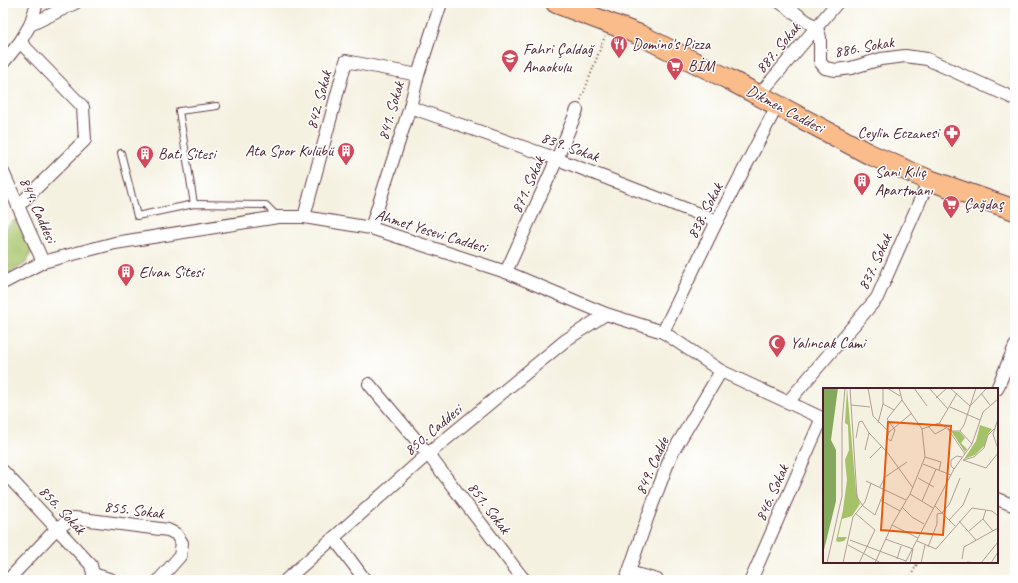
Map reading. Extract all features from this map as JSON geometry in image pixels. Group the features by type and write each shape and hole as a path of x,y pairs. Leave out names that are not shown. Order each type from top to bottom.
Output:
{"main road":[{"name":"Dikmen Caddesi","path":"556,3 646,38 759,95 869,154 929,180 1015,210"}],"street":[{"path":"3,64 20,42 30,25 37,3"},
{"path":"30,25 75,3"},
{"name":"841. Sokak","path":"371,228 410,107 418,75 441,3"},
{"path":"781,3 815,28"},
{"name":"887. Sokak","path":"759,95 837,3"},
{"name":"886. Sokak","path":"815,28 819,33 820,38 820,62 825,68 836,70 851,68 881,59 905,56 926,59 1015,99"},
{"path":"18,206 85,140 83,107 20,42"},
{"name":"842. Sokak","path":"304,217 346,61 418,75"},
{"name":"838. Sokak","path":"663,332 717,221 777,106"},
{"name":"839. Sokak","path":"410,107 557,159 717,221"},
{"name":"871. Sokak","path":"506,272 557,159 577,110"},
{"name":"844. Caddesi","path":"3,172 44,262"},
{"name":"837. Sokak","path":"788,402 877,298 929,180"},
{"name":"Ahmet Yesevi Caddesi","path":"3,283 44,262 115,243 278,217 304,217 371,228 506,272 606,314 663,332 721,371 823,419"},
{"name":"850. Caddesi","path":"286,580 428,454 566,340 606,314"},
{"path":"997,388 1015,346"},
{"name":"849. Cadde","path":"628,576 648,516 671,455 721,371"},
{"path":"369,384 428,454"},
{"name":"846. Sokak","path":"751,580 823,419"},
{"name":"851. Sokak","path":"428,454 525,580"},
{"name":"856. Sokak","path":"3,470 91,565 92,577"},
{"path":"998,499 1015,506"},
{"name":"855. Sokak","path":"8,580 57,528 74,518 168,530 176,534 182,543 180,556 159,580"},
{"path":"334,538 365,580"},
{"path":"628,576 657,580"},
{"path":"92,577 112,580"}],"lane":[{"path":"194,204 179,111 217,106"},
{"path":"121,153 137,216 194,204 266,206 278,217"}],"path":[{"path":"577,110 610,24"},
{"path":"909,580 918,563"}],"green space":[{"path":"16,219 32,250 26,263 3,277 3,231"}],"place":[{"name":"Domino's Pizza","path":"619,59"},
{"name":"Fahri Çaldağ Anaokulu","path":"510,73"},
{"name":"BİM","path":"675,81"},
{"name":"Ceylin Eczanesi","path":"952,148"},
{"name":"Ata Spor Kulübü","path":"346,166"},
{"name":"Batı Sitesi","path":"145,169"},
{"name":"Sani Kılıç Apartmanı","path":"862,196"},
{"name":"Çağdaş","path":"951,219"},
{"name":"Elvan Sitesi","path":"126,287"},
{"name":"Yalıncak Cami","path":"777,358"}]}
